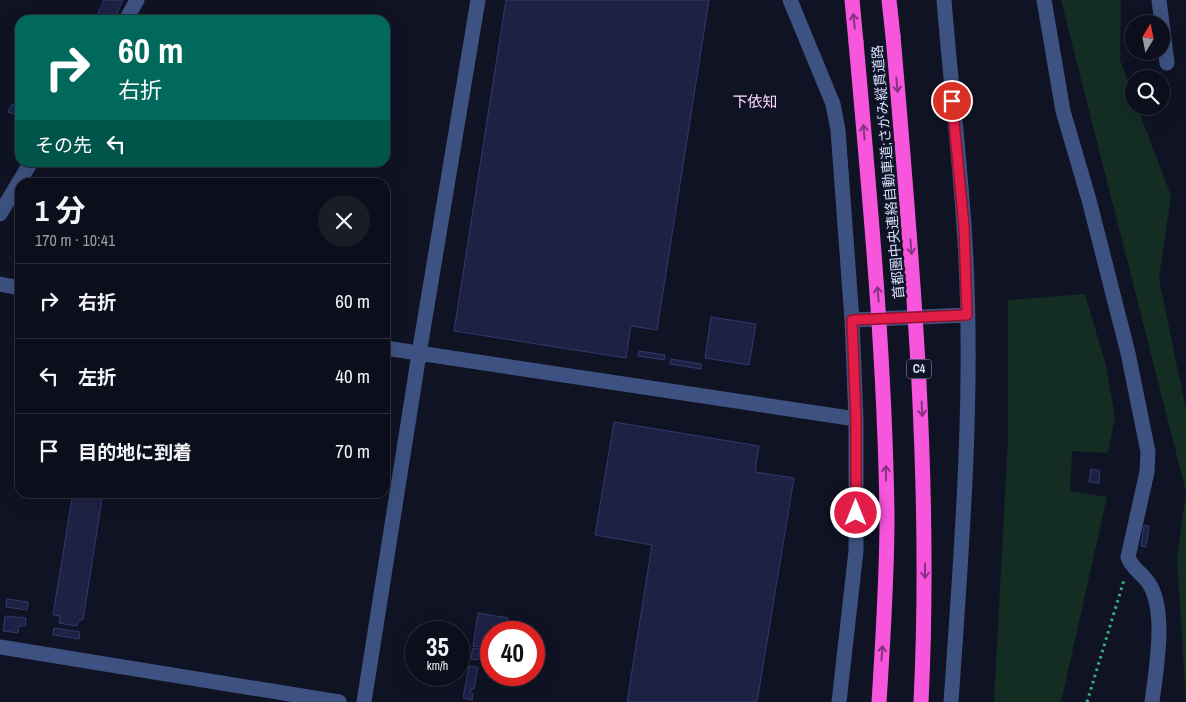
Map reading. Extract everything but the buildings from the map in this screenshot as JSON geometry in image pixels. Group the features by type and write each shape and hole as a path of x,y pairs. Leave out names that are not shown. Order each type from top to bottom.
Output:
{"highway":[{"name":"首都圏中央連絡自動車道;さがみ縦貫道路","path":"852,0 878,301 884,412 885,617 879,702"},
{"name":"首都圏中央連絡自動車道;さがみ縦貫道路","path":"889,0 916,302 922,412 925,594 920,702"}],"street":[{"path":"129,15 137,0"},
{"path":"364,702 475,0"},
{"path":"790,0 832,104 838,130 852,320 856,420 856,551 839,702"},
{"path":"944,0 964,226 967,315 963,525 951,702"},
{"path":"1044,0 1063,111 1089,200 1128,353 1148,452 1147,472 1128,557 1130,566 1146,578 1156,603 1156,662 1152,702"},
{"path":"1159,0 1167,64"},
{"path":"21,178 28,167"},
{"path":"0,214 15,189"},
{"path":"0,284 15,287"},
{"path":"852,320 967,315"},
{"path":"390,349 856,420"},
{"path":"0,646 339,702"}],"path":[{"path":"1087,702 1130,566"}],"green space":[{"path":"1061,0 1121,0 1120,60 1125,74 1125,115 1140,115 1171,196 1159,279 1186,410 1186,492"},
{"path":"1085,294 1106,366 1115,417 1108,453 1072,451 1070,491 1107,497 1061,702 994,702 1008,438 1008,300"},
{"path":"1186,492 1186,702 1177,558"}],"district":[{"name":"下依知","path":"755,101"}],"route":[{"path":"856,513 856,420 852,320 967,315 964,226 952,101"}]}
